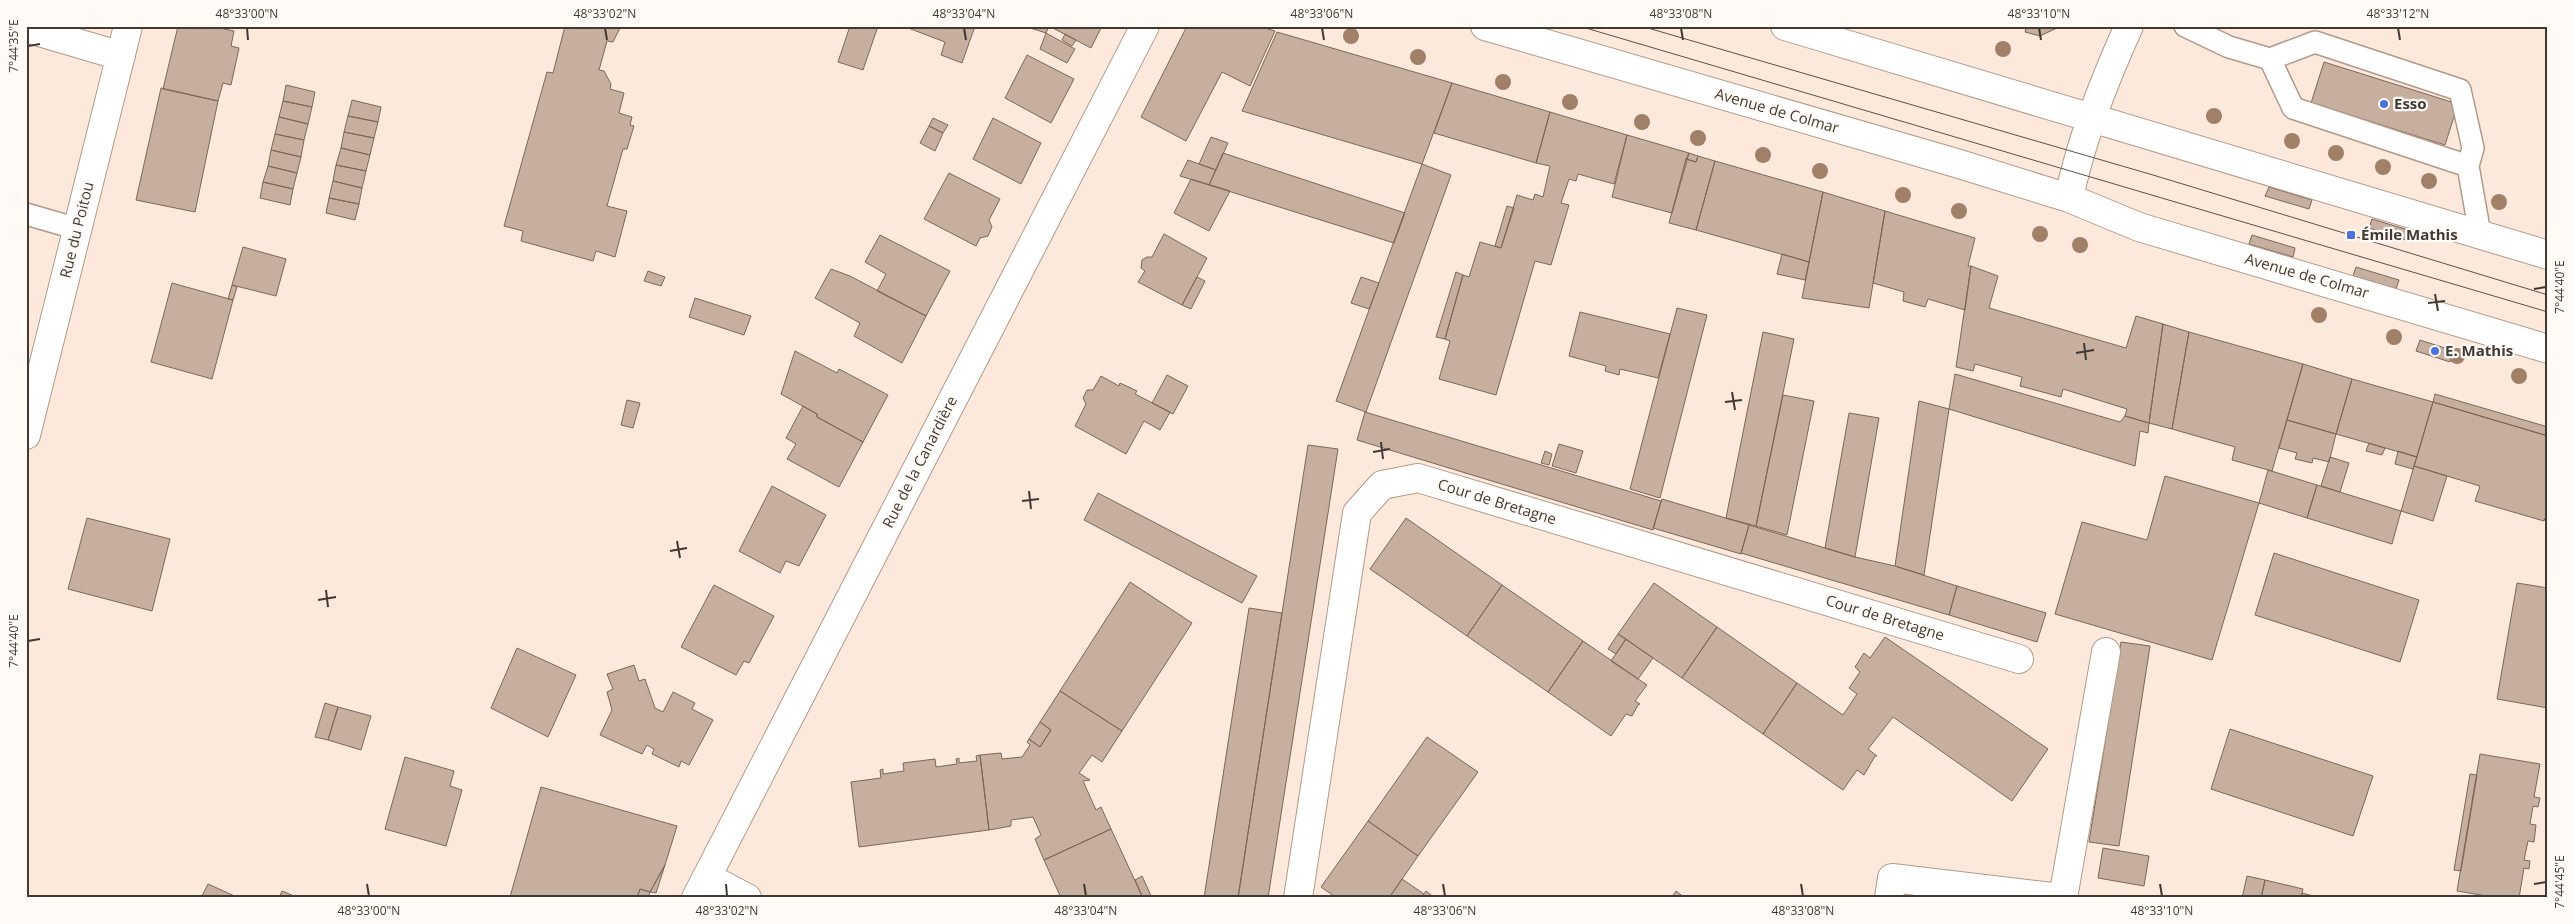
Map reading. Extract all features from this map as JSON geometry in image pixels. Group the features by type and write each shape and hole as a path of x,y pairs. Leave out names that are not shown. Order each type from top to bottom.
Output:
{"street":[{"name":"Rue du Poitou","path":"26,435 128,26"},
{"name":"Rue de la Canardière","path":"701,887 1145,26"},
{"name":"Avenue de Colmar","path":"1485,26 1956,163 2069,198 2139,226 2548,349"},
{"path":"1785,26 2548,255"},
{"path":"2069,198 2074,173 2092,118 2116,54 2130,26"},
{"path":"26,28 121,56"},
{"name":"Cour de Bretagne","path":"1298,898 1357,513 1382,485 1418,478 2019,659"},
{"path":"1889,898 1892,878 2062,898 2106,652"},
{"path":"701,887 748,898"}],"lane":[{"path":"2185,26 2230,47 2270,59 2315,42 2460,90 2474,148 2468,166 2480,234"},
{"path":"2270,59 2293,108 2468,166"},
{"path":"26,214 78,229"}],"building":[{"path":"178,26 210,26 234,31 231,46 239,48 231,85 223,83 218,101 163,89"},
{"path":"565,26 621,26 613,42 607,41 599,70 604,71 611,84 610,89 624,93 619,113 632,117 630,125 634,126 627,149 623,149 607,206 627,211 615,257 596,251 593,261 521,241 523,231 504,226 547,72 553,73"},
{"path":"850,26 878,26 863,70 838,62"},
{"path":"903,26 975,26 962,63 941,55 945,42"},
{"path":"1024,26 1049,26 1046,33"},
{"path":"1049,26 1102,26 1091,48"},
{"path":"1187,26 1258,26 1275,31 1250,86 1222,72 1186,141 1141,117"},
{"path":"2016,26 2061,26 2040,36 2025,32 2026,29"},
{"path":"1277,32 1452,83 1422,164 1242,111"},
{"path":"1046,33 1075,49 1067,63 1040,49"},
{"path":"1065,34 1076,40 1072,46 1062,40"},
{"path":"1027,55 1074,79 1051,123 1005,98"},
{"name":"Esso","path":"2324,62 2458,104 2445,145 2311,103"},
{"path":"1452,83 1550,112 1536,163 1434,133"},
{"path":"286,85 315,92 312,107 283,101"},
{"path":"161,88 218,101 195,212 136,200"},
{"path":"352,100 381,107 378,122 348,116"},
{"path":"283,101 312,107 308,124 279,117"},
{"path":"1550,112 1627,135 1614,184 1578,174 1576,181 1569,179 1561,203 1569,205 1551,265 1535,261 1496,395 1439,379 1450,341 1445,339 1463,275 1469,277 1480,242 1501,248 1517,195 1533,200 1535,194 1543,197 1550,166 1536,163"},
{"path":"348,116 378,122 374,138 344,132"},
{"path":"279,117 308,124 304,140 275,134"},
{"path":"933,118 948,125 943,133 929,126"},
{"path":"993,118 1041,143 1021,184 973,159"},
{"path":"929,126 943,133 935,151 920,143"},
{"path":"344,132 374,138 370,155 341,148"},
{"path":"275,134 304,140 301,157 271,150"},
{"path":"1627,135 1689,153 1672,213 1612,197"},
{"path":"1211,137 1228,143 1216,170 1199,164"},
{"path":"341,148 370,155 366,171 336,165"},
{"path":"271,150 301,157 297,173 268,166"},
{"path":"1223,153 1405,213 1394,243 1209,185"},
{"path":"1689,153 1698,156 1696,162 1686,159"},
{"path":"1698,156 1715,161 1696,230 1669,223 1686,159 1696,162"},
{"path":"1188,160 1216,170 1209,185 1180,176"},
{"path":"1715,161 1823,192 1809,262 1696,230"},
{"path":"1422,164 1451,175 1366,412 1336,401"},
{"path":"336,165 366,171 362,188 333,181"},
{"path":"268,166 297,173 293,189 263,182"},
{"path":"949,173 1000,199 989,220 992,227 988,236 980,238 976,246 924,219"},
{"path":"1191,179 1230,191 1209,231 1174,213"},
{"path":"333,181 362,188 359,204 329,198"},
{"path":"263,182 293,189 290,205 260,198"},
{"path":"2269,187 2312,200 2309,209 2265,196"},
{"path":"1823,192 1885,211 1869,308 1802,298"},
{"path":"329,198 359,204 355,220 326,213"},
{"path":"1507,206 1514,208 1501,248 1495,246"},
{"path":"1885,211 1975,238 1968,266 1971,266 1965,310 1928,299 1925,307 1903,301 1904,292 1873,283"},
{"path":"2372,219 2415,232 2412,242 2369,228"},
{"path":"1164,234 1207,258 1182,305 1138,282 1145,271 1141,268 1142,260 1152,257"},
{"path":"880,235 950,271 926,316 877,291 886,274 865,262"},
{"path":"2252,235 2295,248 2293,257 2249,244"},
{"path":"243,247 286,259 276,296 232,285"},
{"path":"1782,254 1809,262 1805,280 1777,274"},
{"path":"1971,266 1998,276 1989,308 2126,348 2136,316 2163,324 2149,423 2125,416 2127,409 2063,389 2061,397 2020,386 2022,377 1975,364 1973,371 1956,367"},
{"path":"2356,267 2399,280 2396,289 2353,276"},
{"path":"831,269 850,276 926,316 902,363 854,336 860,323 815,298"},
{"path":"648,271 665,277 661,286 644,281"},
{"path":"1456,272 1463,275 1445,339 1436,337"},
{"path":"1197,277 1205,281 1191,309 1182,305"},
{"path":"1361,277 1379,283 1369,309 1351,303"},
{"path":"172,283 233,300 212,379 151,362"},
{"path":"232,285 237,287 233,300 228,299"},
{"path":"695,298 751,316 744,335 689,317"},
{"path":"1677,308 1707,315 1660,498 1630,489"},
{"path":"1580,312 1670,334 1658,378 1620,369 1619,375 1605,371 1606,366 1569,356"},
{"path":"2163,324 2189,332 2172,429 2149,423"},
{"path":"1763,332 1794,339 1756,526 1726,518"},
{"path":"2189,332 2303,364 2272,471 2232,460 2235,447 2172,429"},
{"name":"E. Mathis","path":"2420,340 2454,351 2450,362 2416,351"},
{"path":"795,351 837,373 839,369 888,395 863,442 817,417 817,414 781,394"},
{"path":"2303,364 2352,379 2336,434 2287,420"},
{"path":"1955,374 2120,422 2125,416 2149,423 2148,433 2140,431 2135,466 1949,409"},
{"path":"1167,375 1188,386 1173,414 1152,403"},
{"path":"1101,376 1119,386 1120,383 1137,391 1135,394 1170,412 1160,430 1144,421 1126,454 1075,426 1086,404 1083,398 1087,390 1093,390"},
{"path":"2352,379 2433,402 2417,457 2336,434"},
{"path":"2435,394 2548,427 2548,436 2433,402"},
{"path":"1783,395 1814,401 1787,535 1756,526"},
{"path":"627,400 640,403 633,428 621,425"},
{"path":"1919,401 1949,409 1924,575 1895,566"},
{"path":"2433,402 2548,436 2548,519 2545,518 2544,521 2475,501 2480,486 2414,466"},
{"path":"803,406 817,414 817,417 863,442 839,487 787,459 796,444 786,438"},
{"path":"1365,412 1661,501 1653,530 1357,440"},
{"path":"1849,413 1879,418 1855,557 1825,548"},
{"path":"2287,420 2336,434 2329,462 2313,458 2312,463 2295,459 2297,453 2279,448"},
{"path":"2369,443 2385,448 2382,455 2366,451"},
{"path":"1559,444 1583,451 1576,473 1552,466"},
{"path":"1308,445 1338,449 1268,898 1238,898"},
{"path":"1545,451 1552,454 1549,465 1541,463"},
{"path":"2398,451 2417,457 2413,469 2395,464"},
{"path":"2330,457 2349,463 2340,492 2321,486"},
{"path":"2414,466 2447,476 2433,521 2401,511"},
{"path":"2268,470 2317,485 2307,518 2259,503"},
{"path":"2165,476 2259,503 2212,660 2055,614 2082,522 2147,540"},
{"path":"2317,485 2401,511 2392,544 2307,518"},
{"path":"772,486 826,515 799,566 786,561 780,573 739,551"},
{"path":"1098,493 1257,576 1242,603 1084,520"},
{"path":"1662,499 1749,525 1741,554 1653,528"},
{"path":"87,518 170,539 152,611 68,589"},
{"path":"1406,518 1502,585 1467,636 1370,569"},
{"path":"1749,525 1855,557 1895,566 1957,586 1949,615 1741,553"},
{"path":"2274,553 2419,600 2400,662 2255,615"},
{"path":"1130,582 1192,623 1122,731 1060,691"},
{"path":"1654,583 1717,627 1682,678 1618,634"},
{"path":"2517,583 2548,588 2548,708 2497,699"},
{"path":"714,585 774,616 749,663 744,661 736,675 681,647"},
{"path":"1502,585 1583,641 1548,692 1467,636"},
{"path":"1957,586 2046,613 2037,642 1949,615"},
{"path":"1249,608 1282,613 1238,898 1204,898"},
{"path":"1717,627 1797,683 1763,734 1682,678"},
{"path":"1618,634 1626,639 1616,654 1608,649"},
{"path":"1885,637 2048,749 2012,801 1893,717 1868,749 1877,756 1875,756 1864,775 1857,770 1843,790 1763,734 1797,683 1843,715 1857,694 1849,688 1860,672 1855,667 1864,653 1870,658"},
{"path":"1626,639 1653,658 1638,679 1611,661"},
{"path":"1583,641 1647,685 1635,701 1640,704 1632,716 1626,714 1611,736 1548,692"},
{"path":"2121,642 2150,646 2119,846 2089,842"},
{"path":"517,648 576,675 548,737 491,708"},
{"path":"634,665 639,681 645,679 655,708 663,712 673,692 695,703 692,709 713,720 689,765 681,761 679,767 652,754 654,749 647,745 642,754 600,735 612,710 607,692 613,689 607,674"},
{"path":"1060,691 1122,731 1102,762 1092,755 1079,773 1090,780 1083,781 1096,810 1101,807 1111,829 1044,860 1035,839 1041,835 1033,817 1011,820 1011,826 989,830 980,755 1001,753 1002,759 1022,757 1030,745 1027,742 1029,739 1040,747 1051,730 1040,722"},
{"path":"325,703 338,707 328,740 315,737"},
{"path":"338,707 371,716 361,750 328,740"},
{"path":"1040,722 1051,730 1040,747 1029,739"},
{"path":"2230,729 2373,776 2353,836 2211,789"},
{"path":"1427,737 1478,772 1418,856 1368,821"},
{"path":"2480,754 2540,764 2534,797 2540,798 2538,807 2533,806 2530,824 2536,825 2534,842 2528,841 2524,860 2530,861 2529,869 2524,868 2519,898 2498,898 2457,891"},
{"path":"980,755 989,830 859,847 851,782 881,778 880,770 883,769 883,774 904,771 903,763 935,759 936,767 957,764 956,759 959,758 959,763 977,761 976,756"},
{"path":"405,757 454,771 450,786 462,790 446,846 385,829"},
{"path":"2470,774 2477,775 2461,871 2454,870"},
{"path":"541,787 677,826 665,865 650,892 640,889 637,898 510,897"},
{"path":"1368,821 1418,856 1389,898 1337,898 1321,887"},
{"path":"1111,829 1143,898 1061,898 1044,860"},
{"path":"2103,848 2149,856 2144,886 2098,878"},
{"path":"665,865 656,893 650,892"},
{"path":"1142,876 1152,898 1143,898 1135,880"},
{"path":"2247,876 2265,880 2261,898 2242,898"},
{"path":"1402,879 1424,894 1421,898 1389,898"},
{"path":"2265,880 2303,889 2301,898 2261,898"},
{"path":"208,884 239,898 201,898"},
{"path":"640,889 650,892 648,898 637,898"},
{"path":"282,891 299,898 279,898"},
{"path":"1426,891 1435,898 1421,898"},
{"path":"1676,891 1685,898 1671,898"},
{"path":"2302,893 2321,898 2301,898"}],"tram line":[{"path":"1579,26 2548,312"},
{"path":"1641,26 2153,175 2548,295"}],"place":[{"name":"Esso","path":"2384,104"},
{"name":"Émile Mathis","path":"2351,235"},
{"name":"E. Mathis","path":"2435,351"}]}
